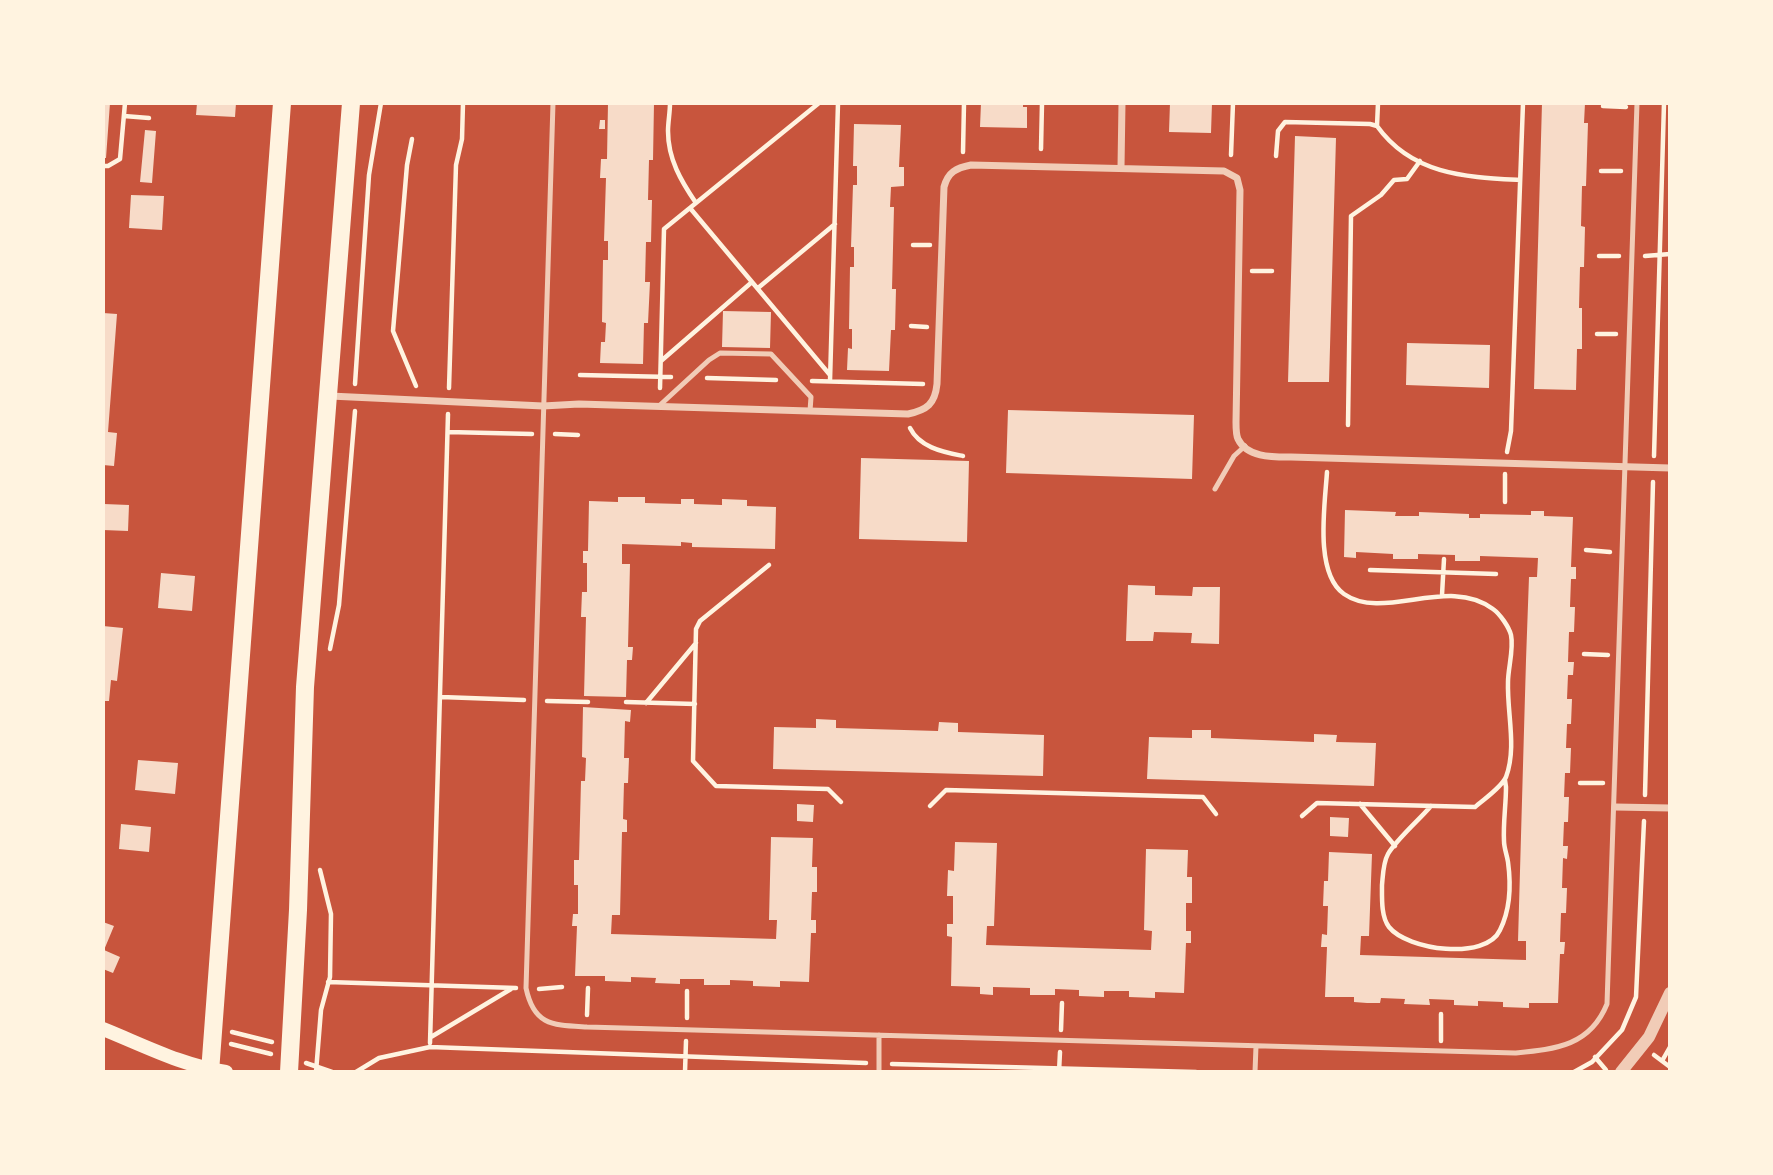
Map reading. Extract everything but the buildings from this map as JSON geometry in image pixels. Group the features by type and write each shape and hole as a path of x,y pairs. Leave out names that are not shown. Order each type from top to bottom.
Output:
{"main road":[{"path":"103,1029 165,1055 214,1071 282,103"},
{"path":"289,1072 299,910 305,687 351,103"}],"street":[{"path":"1121,167 1122,103"},
{"path":"328,396 543,406 579,404 810,411 924,410 935,400 937,384 943,199 947,177 958,168 971,164 1224,171 1237,178 1240,190 1236,422 1238,440 1250,452 1266,456 1670,468"},
{"path":"1615,807 1670,807"},
{"path":"1624,1071 1649,1037 1670,993"}],"lane":[{"path":"553,103 526,988 529,1004 535,1014 543,1021 557,1025 587,1027 1515,1053 1546,1050 1569,1044 1595,1027 1607,1004 1637,105"},
{"path":"659,406 720,353 771,354 811,397 810,411"},
{"path":"1215,489 1234,456 1245,446"},
{"path":"878,1072 879,1035"},
{"path":"1255,1072 1256,1046"}],"path":[{"path":"103,166 120,159 125,103"},
{"path":"329,653 339,605 354,434 356,345 369,175 381,103"},
{"path":"449,393 456,165 462,139 463,103"},
{"path":"670,103 670,153 681,180 696,203"},
{"path":"752,282 660,361 664,229 819,103"},
{"path":"830,378 838,103"},
{"path":"964,103 964,133"},
{"path":"1041,149 1042,103"},
{"path":"1231,155 1233,103"},
{"path":"1377,126 1378,103"},
{"path":"1505,502 1506,463 1511,431 1523,103"},
{"path":"1574,1072 1592,1062 1622,1030 1636,997 1645,807 1664,103"},
{"path":"1603,106 1637,105"},
{"path":"124,117 149,118"},
{"path":"1276,156 1278,131 1285,122 1370,124 1377,126 1389,142 1442,172 1469,177 1520,180"},
{"path":"412,139 407,165 393,331 416,386"},
{"path":"1348,425 1351,216 1381,195 1394,180 1408,179 1420,161"},
{"path":"1601,171 1636,171"},
{"path":"690,208 830,378"},
{"path":"758,288 835,223"},
{"path":"580,374 798,380 830,378 937,384"},
{"path":"328,982 432,985 514,988 431,1040 432,985 449,412"},
{"path":"910,428 914,436 925,444 963,456"},
{"path":"448,432 531,433"},
{"path":"1328,458 1325,561 1332,582 1344,594 1365,602 1442,595 1469,597 1493,609 1511,634 1508,685 1510,759 1505,780 1504,842 1509,890 1506,916 1499,934 1475,948 1421,946 1406,941 1387,925 1382,895 1389,853 1431,806"},
{"path":"1586,550 1623,552"},
{"path":"1442,595 1444,559"},
{"path":"769,565 700,621 696,629 693,761 716,786 828,789 841,803"},
{"path":"1370,570 1496,574"},
{"path":"646,703 696,642"},
{"path":"1584,654 1620,655"},
{"path":"441,697 588,702"},
{"path":"626,702 695,704"},
{"path":"1302,816 1317,803 1475,807 1505,780"},
{"path":"1580,783 1616,783"},
{"path":"930,806 946,790 1203,797 1216,814"},
{"path":"1359,803 1395,846"},
{"path":"316,1072 321,1010 328,982 331,914 319,863"},
{"path":"535,989 562,988"},
{"path":"232,1032 279,1044"},
{"path":"233,1045 272,1054"},
{"path":"356,1072 379,1058 430,1047 879,1064 1196,1072"},
{"path":"1662,1061 1670,1047"},
{"path":"1653,1054 1670,1067"}]}
